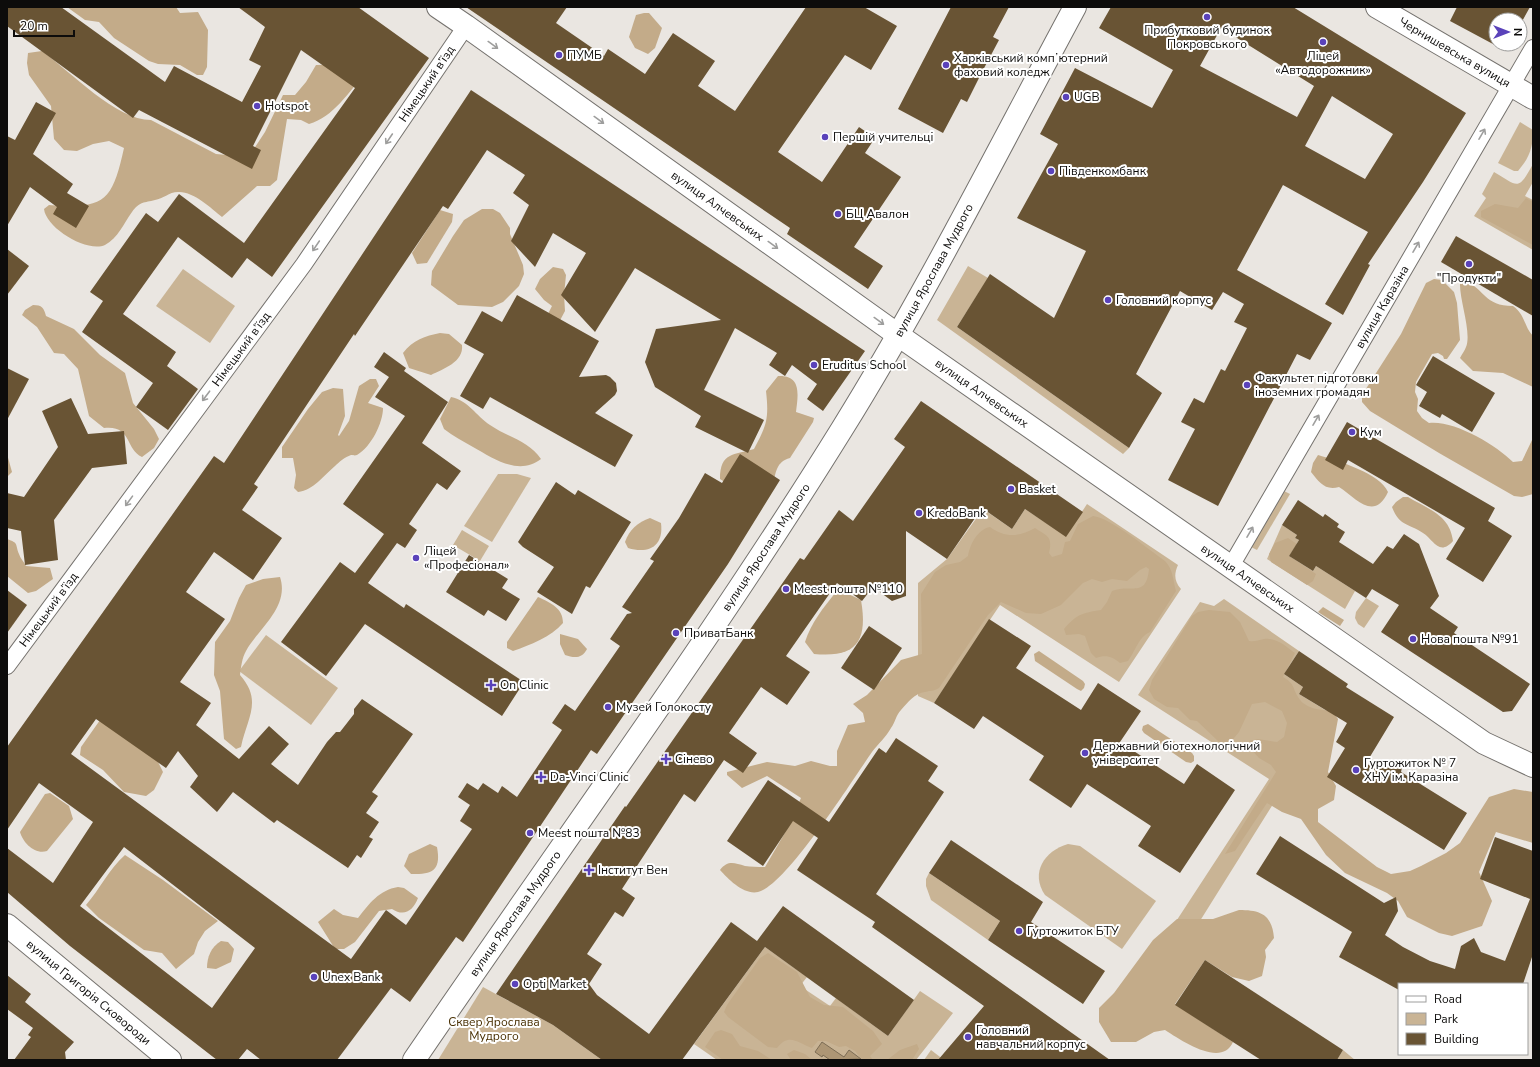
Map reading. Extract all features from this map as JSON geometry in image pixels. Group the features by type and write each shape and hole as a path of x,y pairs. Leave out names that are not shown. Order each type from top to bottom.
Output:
{"street":[{"name":"вулиця Алчевських","path":"438,7 898,335 1484,743 1532,763"},
{"name":"вулиця Ярослава Мудрого","path":"414,1060 750,573 844,426 898,335 1075,7"},
{"name":"Чернишевська вулиця","path":"1377,7 1533,98"},
{"name":"Німецький в’їзд","path":"7,666 299,271 466,26"},
{"name":"вулиця Каразіна","path":"1231,566 1510,85 1533,48"},
{"name":"вулиця Григорія Сковороди","path":"7,925 170,1060"}],"green space":[{"path":"1520,122 1533,130 1532,142 1530,152 1525,161 1518,171 1514,171 1498,163"},
{"path":"1533,164 1533,182 1525,196 1533,200 1533,250 1474,216 1486,198 1482,194 1494,172 1517,184 1524,179"},
{"path":"968,266 988,278 957,327 1129,448 1123,454 937,320"},
{"path":"183,269 235,306 210,343 156,306"},
{"path":"498,474 517,474 531,478 492,542 464,526"},
{"path":"1282,490 1290,494 1257,550 1249,546"},
{"path":"1087,504 1178,565 1175,577 1181,589 1119,682 1000,605 934,703 918,696 918,583 947,559 983,509 1012,529 1025,509 1066,536"},
{"path":"1282,525 1297,535 1295,538 1299,540 1289,556 1313,571 1316,566 1355,591 1345,609 1267,559"},
{"path":"462,530 489,546 480,561 453,545"},
{"path":"1366,598 1379,606 1364,628 1358,624 1355,618 1356,612"},
{"path":"1224,599 1299,651 1284,674 1303,687 1299,694 1330,713 1158,988 1141,975 1269,779 1138,695 1200,602 1214,606"},
{"path":"266,635 338,688 311,725 239,671"},
{"path":"1068,844 1080,846 1156,901 1122,949 1045,895 1039,879 1039,871 1042,864 1046,857 1052,852"},
{"path":"929,873 1000,921 988,940 931,900 926,886 926,879"},
{"path":"765,947 807,977 800,986 830,1006 836,998 888,1036 920,991 953,1013 916,1060 717,1060 694,1044"},
{"name":"Сквер Ярослава Мудрого","path":"483,987 553,1025 602,1060 438,1060"},
{"path":"931,1050 944,1060 924,1060"},
{"path":"1343,1050 1355,1060 1337,1060"}],"shaded area":[{"path":"67,7 176,7 180,13 198,12 208,30 207,67 203,75 197,75 180,65 158,64 149,61 114,38 99,22 85,20"},
{"path":"649,13 662,28 655,48 648,54 635,48 629,37 636,15"},
{"path":"42,51 94,93 123,112 137,118 151,120 216,154 238,156 250,155 265,132 283,95 295,95 306,82 316,65 358,64 365,74 333,110 318,121 309,124 301,120 287,119 277,180 270,186 257,186 222,217 196,197 184,192 175,192 140,204 135,208 110,242 97,247 78,242 59,231 46,216 44,209 49,205 68,206 94,203 103,198 110,191 115,180 124,148 109,141 93,144 77,151 64,150 54,139 51,106 29,75 27,63 28,53"},
{"path":"1526,198 1533,202 1533,245 1481,217 1481,211 1495,204 1518,208"},
{"path":"482,209 493,209 500,213 510,228 510,234 523,265 524,274 519,286 503,302 492,307 458,305 431,285 432,271 464,220"},
{"path":"440,210 453,214 452,222 427,263 417,264 412,253"},
{"path":"553,267 563,269 566,275 564,295 565,311 525,386 510,389 552,306 544,300 535,289 540,279"},
{"path":"1434,279 1442,280 1454,292 1457,303 1460,340 1447,359 1444,359 1443,356 1438,353 1432,354 1416,382 1415,392 1418,399 1417,411 1422,418 1429,423 1450,425 1486,441 1506,455 1513,462 1522,461 1533,438 1533,494 1522,497 1514,496 1370,411 1362,402 1362,395 1401,334 1426,283"},
{"path":"1465,281 1472,284 1490,300 1503,305 1513,306 1520,313 1533,336 1533,387 1503,373 1473,371 1460,358 1466,348 1467,341 1460,289 1460,282"},
{"path":"33,305 42,308 46,316 74,329 100,355 125,373 133,403 154,429 159,439 154,448 142,457 133,449 127,438 119,430 104,428 89,416 78,369 64,354 54,353 37,327 22,315 25,310"},
{"path":"440,333 449,334 462,345 460,356 452,364 431,375 409,368 403,353 420,339"},
{"path":"778,376 786,377 795,382 798,393 796,412 814,418 813,422 790,458 782,462 777,468 773,485 751,499 720,479 722,464 725,459 734,454 754,449 762,434 766,421 766,391"},
{"path":"370,379 376,379 379,386 368,403 383,408 381,421 371,441 357,455 351,455 342,460 314,486 298,492 294,488 296,475 293,458 282,458 282,447 308,409 322,392 333,388 343,389 345,416 338,435 339,436 349,421 359,386"},
{"path":"451,397 462,401 490,425 524,443 541,459 533,464 524,466 507,464 498,461 447,432 444,429 440,419"},
{"path":"7,454 12,472 7,477"},
{"path":"1318,455 1358,469 1376,479 1384,485 1388,492 1383,501 1371,507 1358,501 1339,487 1330,488 1323,485 1311,472 1313,463"},
{"path":"1403,497 1408,497 1430,509 1443,519 1448,525 1453,541 1444,547 1440,547 1423,533 1401,521 1392,507"},
{"path":"1093,516 1101,518 1119,528 1165,561 1170,568 1176,591 1150,632 1143,637 1128,661 1120,663 1109,657 1103,656 1096,658 1091,653 1085,636 1079,634 1066,635 1064,629 1076,617 1089,612 1101,610 1112,591 1141,587 1145,584 1149,569 1146,567 1127,581 1112,579 1102,582 1092,579 1083,583 1061,605 1041,614 1026,613 1001,602 988,615 939,688 918,694 899,712 889,731 872,752 835,807 785,871 770,885 758,892 753,892 737,886 720,870 731,863 750,867 765,867 786,831 801,798 767,776 742,788 727,775 727,772 767,762 795,766 811,761 830,766 837,766 837,751 848,725 865,722 863,713 853,704 867,695 901,660 922,654 921,594 935,572 946,565 960,562 968,556 978,534 990,527 1007,535 1018,535 1035,528 1048,537 1050,543 1049,553 1052,557 1062,554 1065,542 1070,541 1078,524"},
{"path":"650,518 661,523 660,538 657,543 648,549 635,550 628,548 625,542 632,530 638,524"},
{"path":"1288,538 1297,544 1289,556 1316,574 1313,581 1307,585 1271,562 1269,554 1275,543"},
{"path":"7,539 16,544 20,556 26,566 50,568 53,579 36,591 28,593 7,576"},
{"path":"280,577 282,588 281,598 277,608 251,643 243,660 240,675 247,684 251,693 252,702 241,747 236,749 224,739 220,691 214,675 215,642 230,621 246,585 263,579"},
{"path":"836,592 844,592 861,600 863,626 861,636 856,644 850,649 840,653 829,655 814,654 805,642 814,622"},
{"path":"538,597 552,604 559,610 563,623 553,632 533,643 513,651 507,648 507,642"},
{"path":"1323,607 1344,620 1340,626 1318,612"},
{"path":"1209,610 1230,612 1240,622 1249,641 1273,639 1295,653 1283,677 1291,684 1301,701 1313,708 1332,711 1338,719 1328,772 1336,786 1334,800 1318,809 1318,822 1377,867 1391,874 1410,871 1421,866 1446,853 1460,843 1489,797 1514,789 1533,792 1533,843 1496,832 1479,872 1492,901 1482,926 1452,936 1439,933 1407,917 1398,901 1387,893 1345,873 1326,855 1301,819 1282,812 1267,803 1235,851 1225,854 1276,772 1271,765 1259,758 1248,746 1249,741 1258,739 1277,742 1284,737 1287,723 1282,711 1265,702 1252,704 1239,732 1230,743 1219,742 1197,721 1190,720 1178,708 1167,707 1154,699 1149,690 1152,680 1192,616 1198,612"},
{"path":"560,634 578,639 587,649 583,655 572,657 565,655 560,644"},
{"path":"1039,651 1083,681 1085,684 1084,688 1081,691 1077,689 1035,661 1034,654"},
{"path":"122,689 163,772 154,790 146,796 124,792 103,770 80,755 81,747"},
{"path":"1148,724 1192,753 1194,756 1194,761 1191,763 1186,762 1144,733 1142,730 1143,726"},
{"path":"50,793 69,806 73,819 47,851 43,852 34,850 30,847 20,832 45,794"},
{"path":"430,844 437,847 437,865 430,872 411,874 404,866 409,854"},
{"path":"125,855 163,880 218,921 205,931 198,942 194,954 176,969 162,953 144,950 99,918 86,905 114,866"},
{"path":"398,887 404,888 418,898 411,909 404,912 392,909 379,911 355,942 344,949 335,949 318,922 334,909 343,915 358,918 370,903 380,894"},
{"path":"1239,910 1253,911 1264,915 1271,924 1274,938 1265,950 1266,957 1262,976 1249,981 1232,977 1205,960 1175,1004 1233,1042 1228,1049 1221,1052 1212,1053 1202,1050 1192,1046 1165,1030 1154,1032 1136,1042 1111,1042 1099,1022 1099,1008 1114,993 1153,940 1177,919 1213,919"},
{"path":"221,941 228,942 234,949 231,962 216,969 207,968 210,953"},
{"path":"768,953 797,972 810,997 824,1005 843,1007 873,1031 882,1044 870,1056 873,1060 862,1060 855,1051 846,1046 839,1047 826,1041 818,1041 812,1048 794,1040 781,1043 777,1048 768,1047 728,1017 724,1012 727,1005 760,958"},
{"path":"721,1030 732,1034 740,1046 758,1051 772,1060 723,1060 705,1047 715,1032"},
{"path":"822,1042 844,1057 849,1050 861,1059 830,1060 823,1055 822,1057 815,1052"},
{"path":"917,1044 919,1049 912,1060 887,1060 900,1050"},
{"path":"794,1050 805,1054 812,1060 791,1060 787,1054"}],"building":[{"path":"7,7 61,7 165,82 174,66 242,102 261,66 249,60 265,27 238,7 358,7 429,58 272,277 247,258 232,278 178,237 123,314 176,352 167,366 198,389 168,430 136,407 153,383 82,332 103,301 90,292 146,213 158,222 179,194 244,243 355,88 301,50 253,146 261,150 252,169 139,110 133,118 7,26"},
{"path":"466,7 567,7 556,23 604,56 608,49 645,74 673,33 715,61 698,86 735,111 806,7 864,7 897,26 871,70 845,55 778,152 822,182 859,127 875,138 865,153 901,177 854,247 883,266 868,289 787,234 790,228"},
{"path":"951,7 1009,7 993,37 999,40 967,102 961,99 943,133 898,109"},
{"path":"1111,7 1293,7 1466,113 1423,182 1368,264 1370,265 1343,315 1325,304 1368,232 1283,185 1237,270 1332,323 1310,360 1297,354 1218,506 1168,480 1195,429 1181,422 1194,398 1204,403 1221,369 1225,371 1247,328 1234,322 1244,304 1223,292 1212,310 1180,291 1136,374 1162,393 1129,448 957,327 990,274 1054,318 1086,251 1017,218 1058,144 1040,134 1075,68 1152,108 1173,70 1099,28","holes":["1221,28 1314,86 1297,117 1200,66","1332,96 1393,134 1365,179 1305,146"]},
{"path":"1457,7 1530,7 1527,12 1488,12 1488,41 1450,21"},
{"path":"471,90 865,351 823,411 807,399 817,384 792,365 785,376 769,365 777,353 735,328 704,390 764,420 748,453 695,427 701,416 655,387 645,362 656,329 721,320 635,268 595,332 561,295 586,253 553,233 535,267 511,241 529,205 513,193 525,175 487,150 448,209 443,206 355,336 354,334 254,484 258,487 242,510 282,538 253,580 214,552 186,592 225,619 180,682 211,703 196,725 239,759 269,726 289,744 271,764 298,785 327,742 336,732 340,732 354,714 354,709 362,699 413,734 372,792 378,796 366,813 379,822 369,837 373,839 361,858 357,855 348,868 277,820 274,823 233,792 217,812 190,787 198,776 178,751 166,768 96,719 71,754 351,959 386,910 406,925 472,829 460,821 470,805 458,797 467,783 478,790 483,783 498,793 502,786 517,797 562,730 552,723 565,704 575,711 620,646 610,639 627,614 632,613 622,607 654,561 650,559 679,518 705,473 722,483 740,454 780,480 728,564 597,754 591,750 463,942 456,937 410,1002 391,988 337,1060 261,1060 247,1049 238,1060 217,1060 70,946 7,892 7,848 53,883 93,822 39,783 7,830 7,747 214,456 224,463","holes":["124,847 255,948 212,1008 80,906"]},
{"path":"36,102 56,113 33,154 73,184 67,193 89,206 76,228 53,214 57,207 30,187 7,226 7,136 15,140"},
{"path":"1456,236 1533,280 1533,316 1441,262"},
{"path":"7,249 29,266 7,295"},
{"path":"517,295 599,341 579,377 606,375 616,383 617,391 615,395 595,413 633,435 615,467 490,397 483,409 460,396 484,354 464,343 482,311 502,322"},
{"path":"384,352 406,368 404,371 448,402 422,443 461,471 447,490 437,483 409,524 417,530 405,548 397,543 368,583 404,608 406,604 524,682 502,716 365,624 326,676 281,642 340,562 355,573 384,534 343,504 405,416 375,397 389,377 374,367"},
{"path":"1433,356 1495,393 1472,432 1442,414 1440,418 1419,406 1427,392 1416,385"},
{"path":"7,368 29,379 7,420"},
{"path":"71,398 88,434 124,431 127,464 92,468 54,520 58,560 25,565 21,531 7,528 7,493 24,497 58,447 42,411"},
{"path":"921,401 1083,512 1066,537 1025,509 1012,529 982,508 947,559 906,531 906,596 892,601 873,587 862,601 837,583 786,656 810,672 787,705 761,687 729,733 757,753 743,773 724,760 695,802 684,794 622,889 635,898 623,917 615,912 587,954 602,964 589,984 597,995 649,1034 731,922 757,941 783,906 914,1000 888,1036 765,947 682,1060 602,1060 553,1025 496,994 625,806 626,807 800,558 804,560 839,510 853,521 905,447 894,439"},
{"path":"1347,422 1495,508 1488,521 1512,536 1483,582 1446,559 1465,528 1348,460 1343,470 1325,460"},
{"path":"556,482 575,495 578,490 631,522 590,588 586,586 572,614 537,592 554,567 523,547 518,542"},
{"path":"1298,500 1323,517 1325,514 1339,524 1337,527 1345,532 1339,542 1373,564 1387,546 1393,549 1404,534 1419,544 1439,596 1430,608 1458,627 1454,633 1530,684 1512,711 1503,712 1381,632 1399,605 1372,589 1366,598 1316,566 1313,571 1289,556 1299,540 1295,538 1297,535 1282,525"},
{"path":"469,555 508,579 502,588 520,599 506,621 488,610 484,616 446,592"},
{"path":"7,590 27,605 7,633"},
{"path":"989,619 1031,646 1016,668 1081,710 1098,683 1141,711 1120,742 1184,784 1197,764 1235,790 1180,873 1138,846 1151,826 1087,784 1071,808 1029,780 1044,756 983,716 974,729 934,703"},
{"path":"869,626 902,648 874,690 841,668"},
{"name":"Гуртожиток № 7 ХНУ ім. Каразіна","path":"1299,651 1348,684 1346,687 1394,717 1365,765 1403,763 1401,772 1467,813 1444,850 1327,777 1345,748 1336,742 1347,723 1299,694 1303,687 1284,674"},
{"path":"896,738 938,766 928,781 944,792 876,894 1110,1060 938,1060 984,1006 872,927 875,922 797,870 818,838 793,821 763,866 727,841 768,780 829,822 879,748 886,753"},
{"path":"1280,836 1384,903 1396,897 1398,911 1385,935 1403,947 1430,961 1455,969 1461,946 1474,938 1481,952 1505,961 1530,899 1480,879 1495,837 1533,851 1533,954 1523,983 1398,983 1398,989 1339,957 1352,932 1256,874"},
{"name":"Гуртожиток БТУ","path":"951,840 1043,902 1031,922 1105,971 1083,1004 988,940 1000,921 929,873"},
{"path":"1205,960 1343,1050 1337,1060 1261,1060 1175,1005"},
{"path":"7,975 31,994 25,1002 74,1042 65,1052 66,1060 14,1060 31,1037 28,1035 33,1028 7,1009"}],"place":[{"name":"Прибутковий будинок Покровського","path":"1207,17"},
{"name":"Ліцей «Автодорожник»","path":"1323,42"},
{"name":"ПУМБ","path":"559,55"},
{"name":"Харківський компʼютерний фаховий коледж","path":"946,65"},
{"name":"UGB","path":"1066,97"},
{"name":"Hotspot","path":"257,106"},
{"name":"Першій учительці","path":"825,137"},
{"name":"Південкомбанк","path":"1051,171"},
{"name":"БЦ Авалон","path":"838,214"},
{"name":"\"Продукти\"","path":"1469,264"},
{"name":"Головний корпус","path":"1108,300"},
{"name":"Eruditus School","path":"814,365"},
{"name":"Факультет підготовки іноземних громадян","path":"1247,385"},
{"name":"Кум","path":"1352,432"},
{"name":"Basket","path":"1011,489"},
{"name":"KredoBank","path":"919,513"},
{"name":"Ліцей «Професіонал»","path":"416,558"},
{"name":"Meest пошта №110","path":"786,589"},
{"name":"ПриватБанк","path":"676,633"},
{"name":"Нова пошта №91","path":"1413,639"},
{"name":"On Clinic","path":"491,685"},
{"name":"Музей Голокосту","path":"608,707"},
{"name":"Державний біотехнологічний університет","path":"1085,753"},
{"name":"Сінево","path":"666,759"},
{"name":"Гуртожиток № 7 ХНУ ім. Каразіна","path":"1356,770"},
{"name":"Da-Vinci Сlinic","path":"541,777"},
{"name":"Meest пошта №83","path":"530,833"},
{"name":"Інститут Вен","path":"589,870"},
{"name":"Гуртожиток БТУ","path":"1019,931"},
{"name":"Unex Bank","path":"314,977"},
{"name":"Opti Market","path":"515,984"},
{"name":"Головний навчальний корпус","path":"968,1037"}]}
